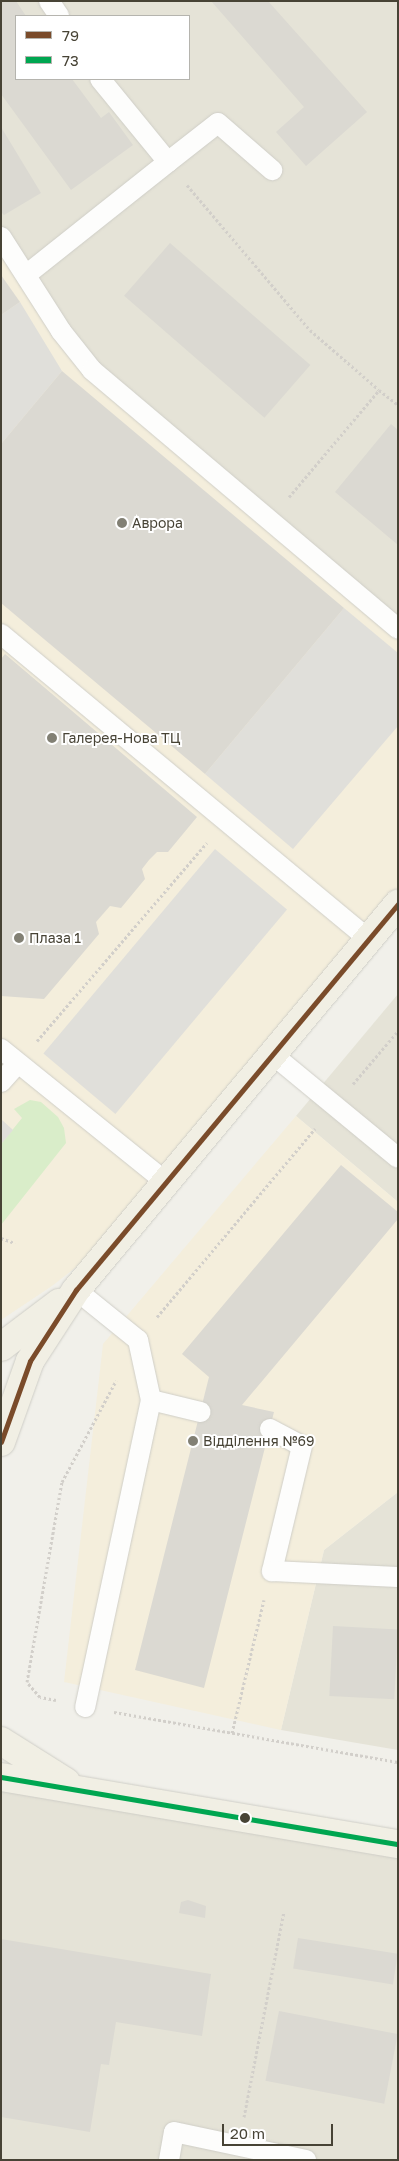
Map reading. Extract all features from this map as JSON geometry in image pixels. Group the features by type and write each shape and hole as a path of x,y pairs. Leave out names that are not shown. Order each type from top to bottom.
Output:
{"main road":[{"path":"1,1442 30,1361 76,1290 398,904"},
{"path":"1,1347 76,1290"},
{"path":"1,1742 73,1787"},
{"path":"1,1777 73,1787 398,1844"}],"lane":[{"path":"49,1 58,15"},
{"path":"101,80 168,162"},
{"path":"26,275 218,123 272,170"},
{"path":"1,237 61,330 92,370 398,629"},
{"path":"1,634 368,939"},
{"path":"1,1049 166,1182"},
{"path":"272,1054 398,1158"},
{"path":"1,1082 18,1063"},
{"path":"76,1290 138,1340 151,1400 85,1706"},
{"path":"151,1400 200,1412"},
{"path":"270,1429 302,1446 272,1571 398,1577"},
{"path":"169,2160 174,2132 306,2160"}],"path":[{"path":"168,162 310,330 398,405"},
{"path":"269,521 379,390"},
{"path":"18,1063 216,833 230,823"},
{"path":"398,1031 138,1340 62,1482 27,1682 40,1697 398,1762"},
{"path":"1,1238 15,1243"},
{"path":"232,1733 272,1571"},
{"path":"238,2147 284,1912"}],"shaded area":[{"path":"1,1 398,1 398,629 92,370 1,237"},
{"path":"1,237 61,330 398,629 398,904 130,1225 52,1286 1,1320"},
{"path":"20,302 62,371 1,444 1,315"},
{"path":"344,608 398,653 398,726 293,849 205,774"},
{"path":"215,849 287,909 115,1114 43,1054"},
{"path":"398,994 398,1202 296,1116"},
{"path":"296,1116 398,1202 398,1492 324,1550 281,1730 64,1682 103,1344"},
{"path":"1,1119 13,1130 1,1144"},
{"path":"398,1492 398,1750 281,1730 324,1550"},
{"path":"1,1777 398,1844 398,2160 1,2160"}],"green space":[{"path":"30,1100 41,1102 58,1117 64,1128 66,1143 1,1225 1,1144 22,1118 14,1109"}],"building":[{"path":"1,1 16,1 25,15 15,15 15,80 73,80 101,118 109,112 133,145 71,190 1,94"},
{"path":"211,1 268,1 367,112 306,166 276,132 304,107"},
{"path":"1,127 41,193 4,215 1,212"},
{"path":"170,243 310,365 264,418 124,296"},
{"path":"1,275 20,302 1,315"},
{"name":"Аврора","path":"62,371 344,608 205,774 1,603 1,444"},
{"path":"391,424 398,430 398,545 335,492"},
{"name":"Галерея-Нова ТЦ","path":"5,654 197,817 168,852 157,852 149,860 142,869 145,879 121,908 110,906 96,922 99,934 44,999 1,996 1,659"},
{"path":"341,1165 398,1212 398,1219 242,1405 274,1412 204,1688 135,1670 209,1377 182,1354"},
{"path":"333,1626 398,1629 394,1699 329,1696"},
{"path":"188,1900 206,1906 205,1918 179,1913 181,1902"},
{"path":"298,1938 398,1954 393,1984 293,1969"},
{"path":"1,1939 211,1974 202,2036 116,2022 109,2065 101,2064 90,2132 1,2117"},
{"path":"279,2011 398,2034 384,2104 265,2081"}],"transit line":[{"name":"79","path":"1,1442 30,1361 76,1290 398,904"},
{"name":"73","path":"1,1777 398,1844"}],"place":[{"name":"Аврора","path":"122,523"},
{"name":"Галерея-Нова ТЦ","path":"52,738"},
{"name":"Плаза 1","path":"19,938"},
{"name":"Відділення №69","path":"193,1441"}]}
